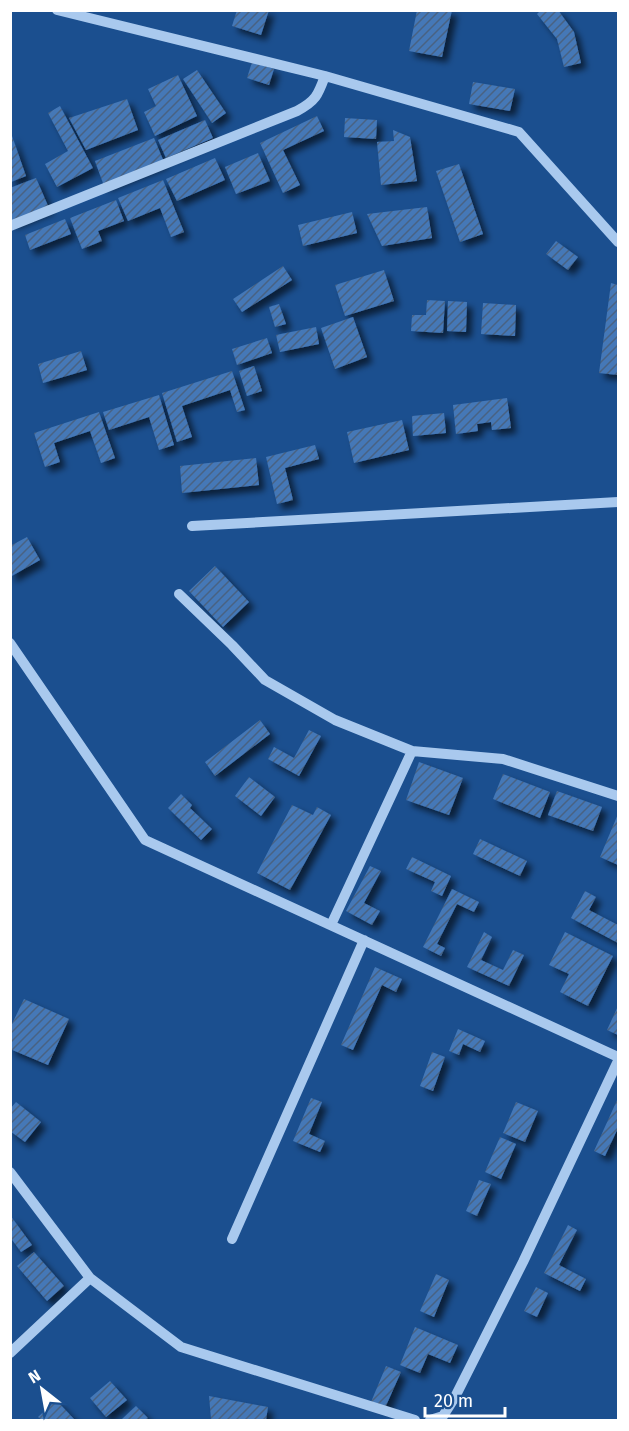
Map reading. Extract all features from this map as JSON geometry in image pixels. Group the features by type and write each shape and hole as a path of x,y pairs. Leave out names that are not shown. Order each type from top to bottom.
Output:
{"street":[{"path":"57,10 325,76 519,132 618,242"},
{"path":"10,226 297,111 310,104 319,93 325,76"},
{"path":"192,526 618,502"},
{"path":"179,594 265,680 335,720 412,751 503,759 618,796"},
{"path":"10,643 145,840 618,1059 523,1262 454,1397 443,1416 430,1420"},
{"path":"331,925 412,751"},
{"path":"232,1239 364,940"},
{"path":"10,1172 90,1278 181,1347 415,1420"},
{"path":"10,1353 90,1278"}],"building":[{"path":"237,10 269,10 261,35 232,26"},
{"path":"417,10 452,10 442,57 409,51"},
{"path":"541,10 558,10 574,32 581,63 564,67 557,39 537,14"},
{"path":"252,62 274,69 269,85 247,78"},
{"path":"197,70 226,113 212,123 183,79"},
{"path":"178,75 197,116 155,136 144,112 156,106 148,89"},
{"path":"473,82 515,89 510,111 469,104"},
{"path":"127,99 138,130 86,150 69,118"},
{"path":"60,106 93,168 57,187 45,164 68,151 48,113"},
{"path":"317,116 324,131 283,150 300,185 283,193 260,143"},
{"path":"345,118 377,120 376,139 344,137"},
{"path":"205,120 213,138 166,158 158,140"},
{"path":"393,130 410,137 417,181 381,185 377,142 394,141"},
{"path":"11,133 26,176 11,182 10,181"},
{"path":"154,138 164,162 104,186 95,161"},
{"path":"258,153 270,181 236,194 225,167"},
{"path":"215,158 225,180 177,201 166,179"},
{"path":"459,164 483,234 460,242 436,171"},
{"path":"36,178 49,208 10,224 10,188"},
{"path":"163,180 184,232 171,237 160,208 128,221 118,198"},
{"path":"116,200 124,221 98,231 102,241 82,249 70,218"},
{"path":"427,207 432,238 382,246 367,214"},
{"path":"352,212 357,233 303,246 298,225"},
{"path":"65,219 71,234 30,250 25,235"},
{"path":"556,241 578,257 568,270 546,254"},
{"path":"283,266 292,280 242,312 233,299"},
{"path":"384,270 394,301 345,316 335,285"},
{"path":"611,283 618,285 618,375 599,373"},
{"path":"427,300 445,301 443,333 411,331 412,315 426,315"},
{"path":"448,301 467,302 466,332 447,331"},
{"path":"483,303 516,305 515,336 481,334"},
{"path":"279,304 286,324 275,327 269,307"},
{"path":"353,317 367,357 335,369 321,328"},
{"path":"316,327 319,344 280,352 276,335"},
{"path":"267,338 272,353 237,365 232,349"},
{"path":"81,351 87,370 43,383 38,364"},
{"path":"254,366 262,391 247,396 239,371"},
{"path":"232,371 245,410 237,412 230,390 182,406 192,437 177,442 162,393"},
{"path":"159,395 174,445 159,450 149,417 109,430 103,412"},
{"path":"507,398 511,428 492,430 491,422 477,424 478,431 456,434 453,405"},
{"path":"99,412 115,458 101,463 90,431 54,443 60,462 45,467 34,433"},
{"path":"444,413 446,433 413,436 412,416"},
{"path":"402,420 409,450 354,463 347,432"},
{"path":"315,445 319,459 285,468 293,500 277,504 266,457"},
{"path":"256,458 259,485 182,493 180,466"},
{"path":"27,537 40,560 10,577 10,546"},
{"path":"215,566 249,602 223,627 189,591"},
{"path":"260,720 270,734 215,776 205,762"},
{"path":"309,730 321,736 299,776 268,759 274,747 294,758"},
{"path":"419,762 463,778 449,815 406,800"},
{"path":"503,774 550,792 540,818 493,799"},
{"path":"249,777 275,797 261,816 235,796"},
{"path":"557,791 602,807 593,831 548,815"},
{"path":"181,794 192,805 190,808 212,829 201,840 168,808"},
{"path":"292,805 313,815 317,807 331,815 290,890 257,873"},
{"path":"618,814 618,865 600,857"},
{"path":"480,839 527,861 520,876 473,854"},
{"path":"412,857 451,876 442,896 431,891 435,882 406,869"},
{"path":"370,866 381,871 364,903 380,911 372,925 346,911"},
{"path":"452,889 479,902 474,912 457,904 437,944 445,948 441,956 423,947"},
{"path":"585,891 596,897 589,910 618,925 618,943 571,918"},
{"path":"484,932 492,937 481,960 503,970 513,950 524,955 509,986 467,967"},
{"path":"565,932 613,956 588,1006 560,992 569,974 549,965"},
{"path":"375,967 402,979 396,992 382,985 353,1050 341,1045"},
{"path":"24,999 69,1019 48,1065 10,1049 10,1028"},
{"path":"618,1006 618,1035 607,1030"},
{"path":"458,1029 485,1041 480,1052 463,1044 459,1055 449,1051"},
{"path":"432,1052 445,1057 433,1091 420,1086"},
{"path":"311,1098 322,1102 309,1134 325,1141 320,1152 293,1141"},
{"path":"618,1098 618,1128 605,1156 594,1151"},
{"path":"16,1102 41,1122 25,1142 10,1131 10,1109"},
{"path":"516,1102 538,1111 525,1142 503,1133"},
{"path":"500,1137 516,1144 501,1179 485,1172"},
{"path":"479,1180 491,1184 477,1216 466,1211"},
{"path":"10,1215 32,1245 21,1252 10,1237"},
{"path":"568,1225 577,1230 559,1265 586,1279 580,1291 544,1273"},
{"path":"34,1252 64,1286 47,1301 17,1266"},
{"path":"436,1274 449,1280 434,1317 420,1311"},
{"path":"536,1287 548,1293 537,1317 524,1311"},
{"path":"415,1327 458,1345 450,1363 428,1354 420,1373 400,1365"},
{"path":"386,1366 401,1372 385,1408 371,1402"},
{"path":"110,1381 127,1400 106,1417 90,1398"},
{"path":"209,1396 268,1407 266,1420 211,1419"},
{"path":"56,1400 73,1420 42,1420 38,1417"},
{"path":"136,1406 148,1418 146,1420 121,1420"}]}
